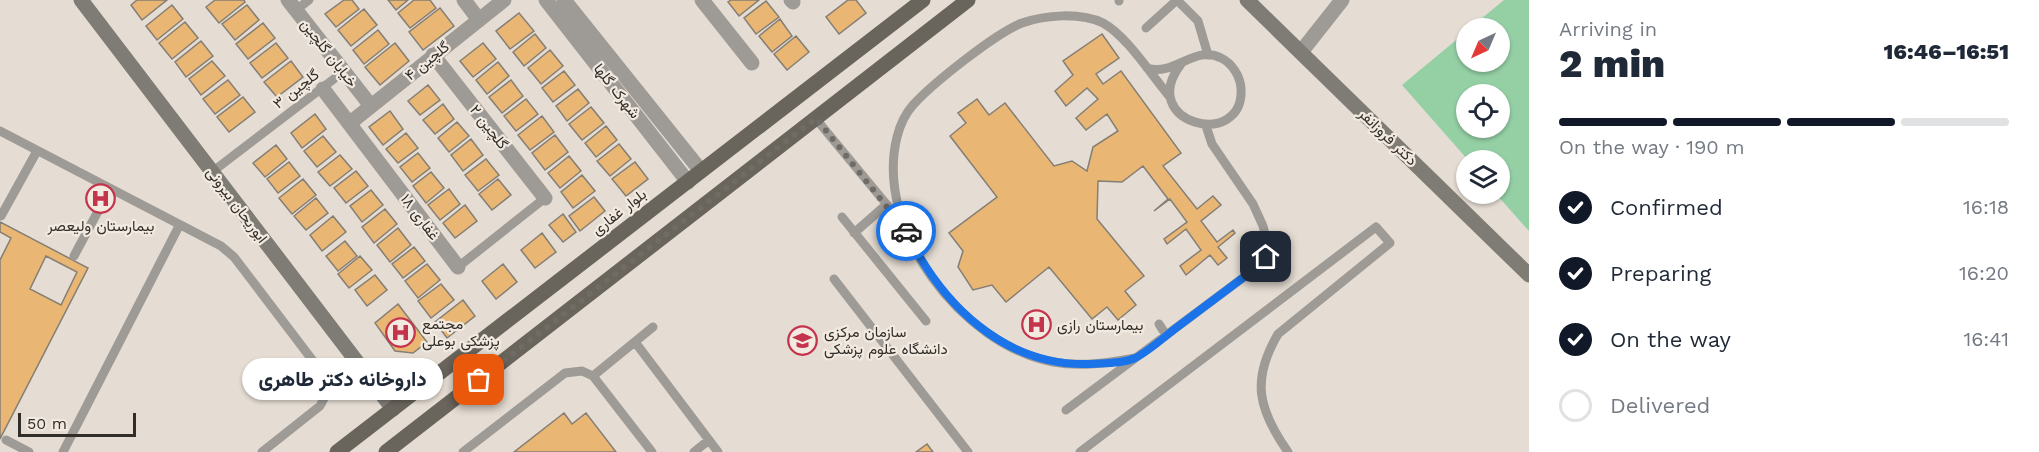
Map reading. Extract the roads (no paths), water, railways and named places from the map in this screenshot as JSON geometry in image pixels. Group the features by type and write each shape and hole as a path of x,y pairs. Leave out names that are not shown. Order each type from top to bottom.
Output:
{"main road":[{"name":"بلوار غفاری","path":"337,452 923,0"},
{"path":"386,452 968,0"}],"street":[{"name":"ابوریحان بیرونی","path":"81,0 393,409"},
{"path":"464,0 479,20"},
{"name":"گلچین ۴","path":"350,123 504,0"},
{"name":"شهرک گلها","path":"546,0 688,182"},
{"name":"شهرک گلها","path":"564,0 701,171"},
{"path":"702,0 752,63"},
{"name":"دکتر فروزانفر","path":"1247,0 1529,275"},
{"path":"1300,52 1342,0"},
{"name":"خیابان گلچین","path":"292,5 370,106"},
{"name":"گلچین ۲","path":"433,55 545,198"},
{"path":"323,88 350,123"},
{"name":"غفاری ۱۸","path":"350,123 458,267"}],"lane":[{"path":"292,5 309,0"},
{"path":"1146,28 1177,0 1198,21 1208,55"},
{"path":"905,227 894,178 897,138 902,122 914,103 998,37 1020,24 1044,18 1086,19 1103,23 1122,39 1146,67 1170,97 1174,108 1183,118 1193,124 1206,126 1218,123 1236,109 1241,87 1232,66 1223,59 1208,55 1190,57 1162,71 1146,67"},
{"path":"1170,97 1170,84 1180,64"},
{"name":"گلچین ۳","path":"212,172 343,72"},
{"path":"816,118 905,227 943,293 954,306 1001,341 1052,362 1108,363 1135,358"},
{"path":"1066,410 1256,268 1266,257 1268,246 1252,204 1212,144 1206,126"},
{"path":"0,131 221,246 234,257 328,382 328,394 320,406 262,452"},
{"path":"1,216 37,151"},
{"path":"74,256 110,189"},
{"path":"458,267 545,198"},
{"path":"854,233 886,205"},
{"path":"842,217 926,321"},
{"path":"63,452 179,226"},
{"path":"1080,452 1376,227 1390,243 1278,334 1266,354 1261,375 1262,402 1275,434 1288,452"},
{"path":"834,279 968,452"},
{"path":"1159,324 1166,335"},
{"path":"592,376 653,327"},
{"path":"635,342 718,452"},
{"path":"463,452 565,373 582,371 592,376 652,452"},
{"path":"6,440 29,452"},
{"path":"694,452 709,440"}],"place":[{"name":"بیمارستان ولیعصر","path":"101,199"},
{"name":"بیمارستان رازی","path":"1036,325"},
{"name":"مجتمع پزشکی بوعلی","path":"401,333"},
{"name":"سازمان مرکزی دانشگاه علوم پزشکی","path":"803,341"},
{"name":"داروخانه دکتر طاهری","path":"479,380"}]}
